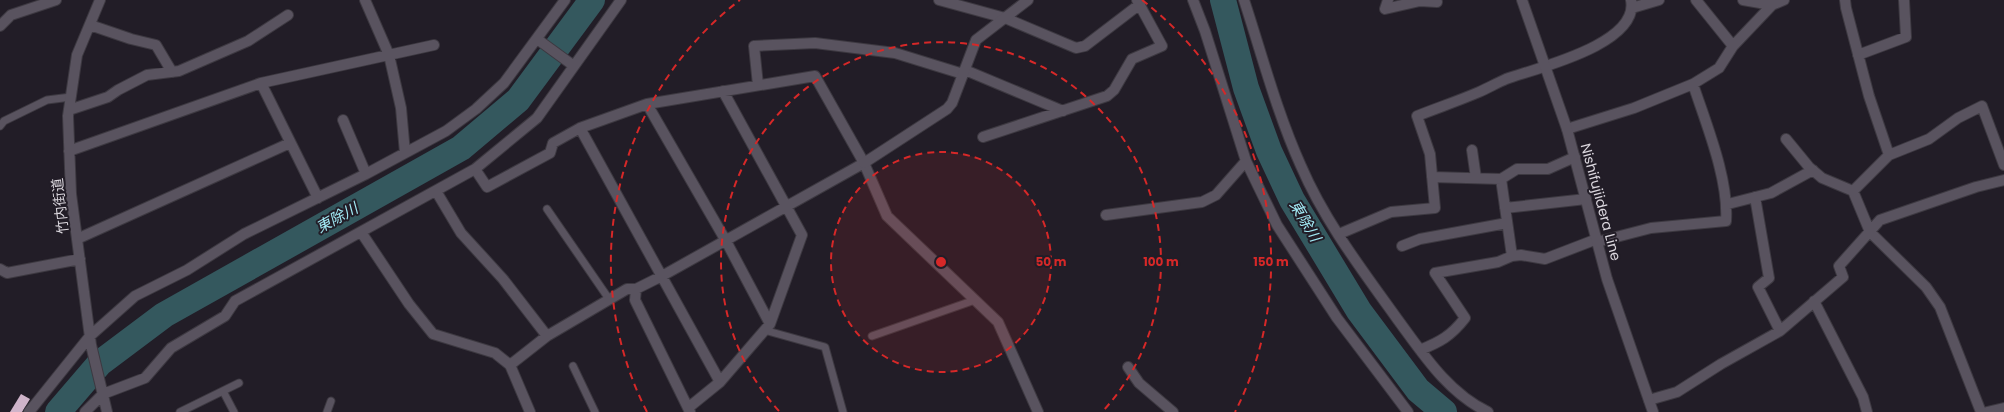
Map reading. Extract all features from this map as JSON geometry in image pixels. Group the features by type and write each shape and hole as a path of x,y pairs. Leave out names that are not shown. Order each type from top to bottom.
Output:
{"street":[{"path":"0,26 11,15 56,0"},
{"name":"竹内街道","path":"100,0 77,55 69,110 69,151 71,194 90,341 107,412"},
{"path":"365,0 388,55 401,108 405,153"},
{"path":"29,412 90,341 135,296 187,270 244,234 366,174 446,131 476,109 504,83 540,42 565,0"},
{"path":"84,412 102,390 145,378 171,348 225,316 235,301 475,169 537,118 571,64 621,0"},
{"path":"939,0 1005,18 1076,48 1085,46 1138,2 1162,46 1132,59 1114,90 1107,96 983,137"},
{"path":"510,365 547,336 627,289 636,289 662,276 787,207 864,163 947,109 952,103 976,40 1028,0"},
{"path":"1192,0 1205,31 1246,161 1278,225 1337,318 1408,412"},
{"path":"1244,0 1283,122 1301,167 1323,210 1433,368 1458,392 1488,412"},
{"path":"1388,0 1385,9 1420,1 1437,2"},
{"name":"Nishifujiidera Line","path":"1522,0 1567,129 1607,279 1652,412"},
{"path":"1339,234 1391,212 1435,208 1430,154 1417,116 1480,92 1505,80 1595,47 1622,28 1631,4 1659,0"},
{"path":"1696,0 1733,46"},
{"path":"1744,0 1772,5"},
{"path":"1567,129 1634,108 1693,84 1719,68 1733,46 1772,5 1784,0"},
{"path":"1845,0 1858,55 1889,155"},
{"path":"1858,55 1906,37 1904,0"},
{"path":"69,110 108,97 147,75 179,71 248,41 288,15"},
{"path":"90,25 132,39 156,45 172,72"},
{"path":"540,42 571,64"},
{"path":"758,85 754,46 815,43 895,53 964,72 1063,111"},
{"path":"69,151 261,83 434,45"},
{"path":"475,169 487,187 550,153 553,142 580,128 647,104 815,76 864,163 887,216 998,322 1038,412"},
{"path":"261,83 318,198"},
{"path":"1420,350 1439,342 1455,332 1465,318 1435,273 1498,262 1512,256 1521,255 1545,259 1597,240 1651,228 1726,221 1728,204 1720,172 1693,84"},
{"path":"636,289 635,300 686,411 720,382 767,327 802,234 723,91"},
{"path":"647,104 726,241 767,327"},
{"path":"1853,192 1889,155 1929,139 1958,118 1982,106 2004,165"},
{"path":"344,120 366,174"},
{"path":"580,128 720,382"},
{"path":"1786,139 1822,178 1853,192 1870,232 1926,287 1940,307 1981,412"},
{"path":"77,239 290,143"},
{"path":"1472,150 1476,178"},
{"path":"1432,177 1501,179 1517,170 1548,169 1575,157"},
{"path":"1106,215 1202,202 1216,195 1246,161"},
{"path":"1728,204 1771,193 1813,170"},
{"path":"1501,179 1512,256"},
{"path":"1649,400 1677,392 1721,364 1780,331 1843,277 1839,266 1880,220 1976,187 2004,180"},
{"path":"436,191 461,232 503,279 547,336"},
{"path":"1755,197 1769,278 1758,287 1780,331"},
{"path":"1505,208 1586,198"},
{"path":"1402,246 1420,238 1507,223"},
{"path":"362,232 409,304 433,334 495,353 510,365 530,412"},
{"path":"0,269 7,273 80,259"},
{"path":"1814,301 1863,397 1867,412"},
{"path":"1128,368 1139,383 1173,412"},
{"path":"1987,412 2004,408"},
{"path":"1169,412 1178,412"}],"lane":[{"path":"0,126 4,121 47,100 71,97"},
{"path":"547,209 610,299"},
{"path":"872,336 975,300"},
{"path":"767,327 825,347 843,412"},
{"path":"573,366 595,412"},
{"path":"180,412 239,383"},
{"path":"223,391 234,412"},
{"path":"327,412 331,401"}],"building":[{"path":"21,394 30,399 22,412 10,412"}],"waterway":[{"name":"東除川","path":"58,412 100,363 164,315 461,148 518,100 592,0"},
{"name":"東除川","path":"1223,0 1246,88 1269,151 1292,200 1359,311 1418,390 1444,412"}]}
